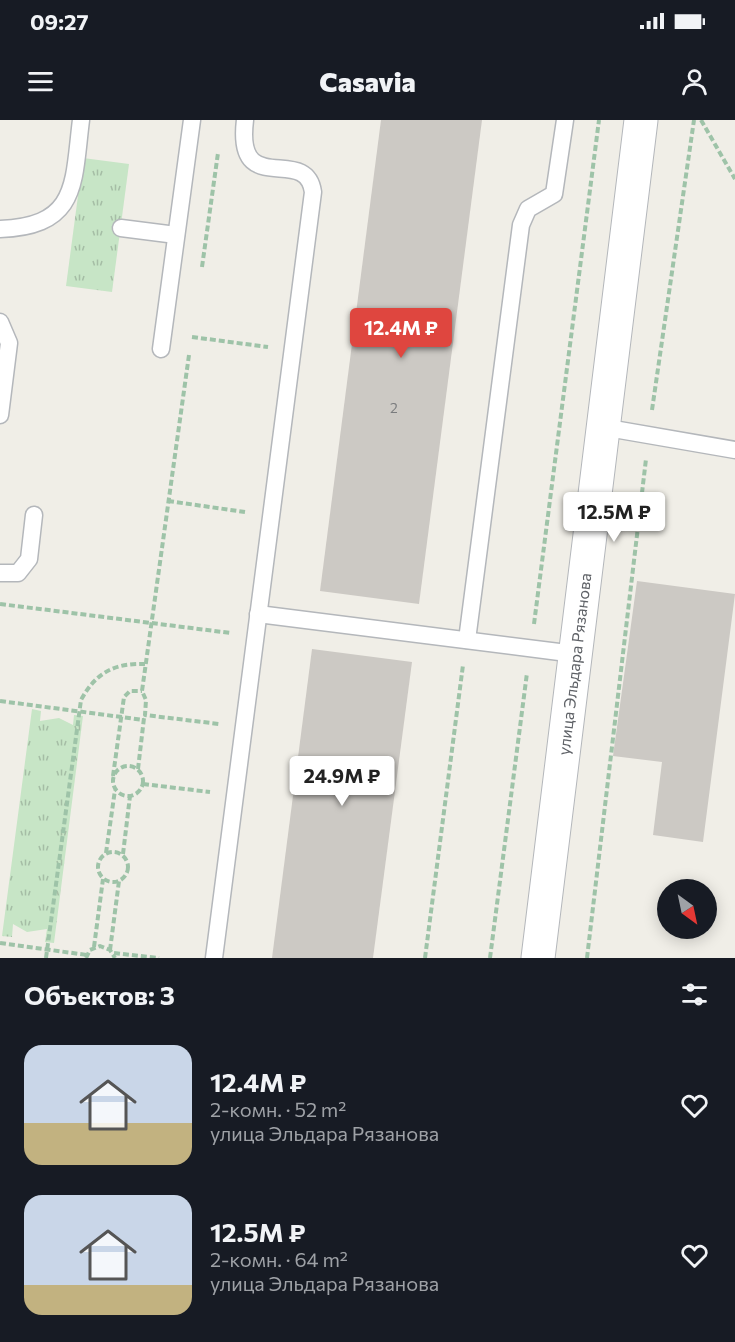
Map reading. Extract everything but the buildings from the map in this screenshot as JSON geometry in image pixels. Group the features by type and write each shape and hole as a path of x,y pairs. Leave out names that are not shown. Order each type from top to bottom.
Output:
{"street":[{"name":"улица Эльдара Рязанова","path":"538,958 641,120"}],"lane":[{"path":"0,229 34,226 51,217 63,205 72,186 81,120"},
{"path":"161,349 192,120"},
{"path":"214,958 312,185 300,171 260,166 252,161 243,145 245,120"},
{"path":"467,640 521,225 528,209 549,200 554,194 566,120"},
{"path":"121,228 176,235"},
{"path":"0,322 9,343 0,415"},
{"path":"602,427 735,450"},
{"path":"0,573 18,573 26,566 34,515"},
{"path":"258,614 575,654"}],"path":[{"path":"490,958 599,120"},
{"path":"587,958 649,434 694,120"},
{"path":"701,120 735,179"},
{"path":"201,269 220,143"},
{"path":"115,789 119,794 130,796 141,789 143,784 138,769 147,700 142,691 193,326"},
{"path":"192,337 292,350"},
{"path":"168,501 271,516"},
{"path":"0,604 255,636"},
{"path":"426,958 467,640"},
{"path":"46,958 78,711 87,690 97,678 126,663 145,664"},
{"path":"106,853 115,789 113,776 125,694 130,691 142,691"},
{"path":"0,701 121,717 144,717 244,727"},
{"path":"113,776 124,766 138,769"},
{"path":"143,784 235,795"},
{"path":"113,954 119,881 129,869 123,854 130,796"},
{"path":"0,943 86,956 94,947 103,879 98,868 102,856 112,851 123,854"},
{"path":"103,879 108,882 119,881"},
{"path":"94,947 105,947 113,954 159,958"}],"green space":[{"path":"83,158 129,164 112,292 66,286"},
{"path":"32,709 41,711 40,721 59,718 73,725 74,715 83,716 54,943 45,942 47,929 27,932 13,924 12,937 2,936"}]}
